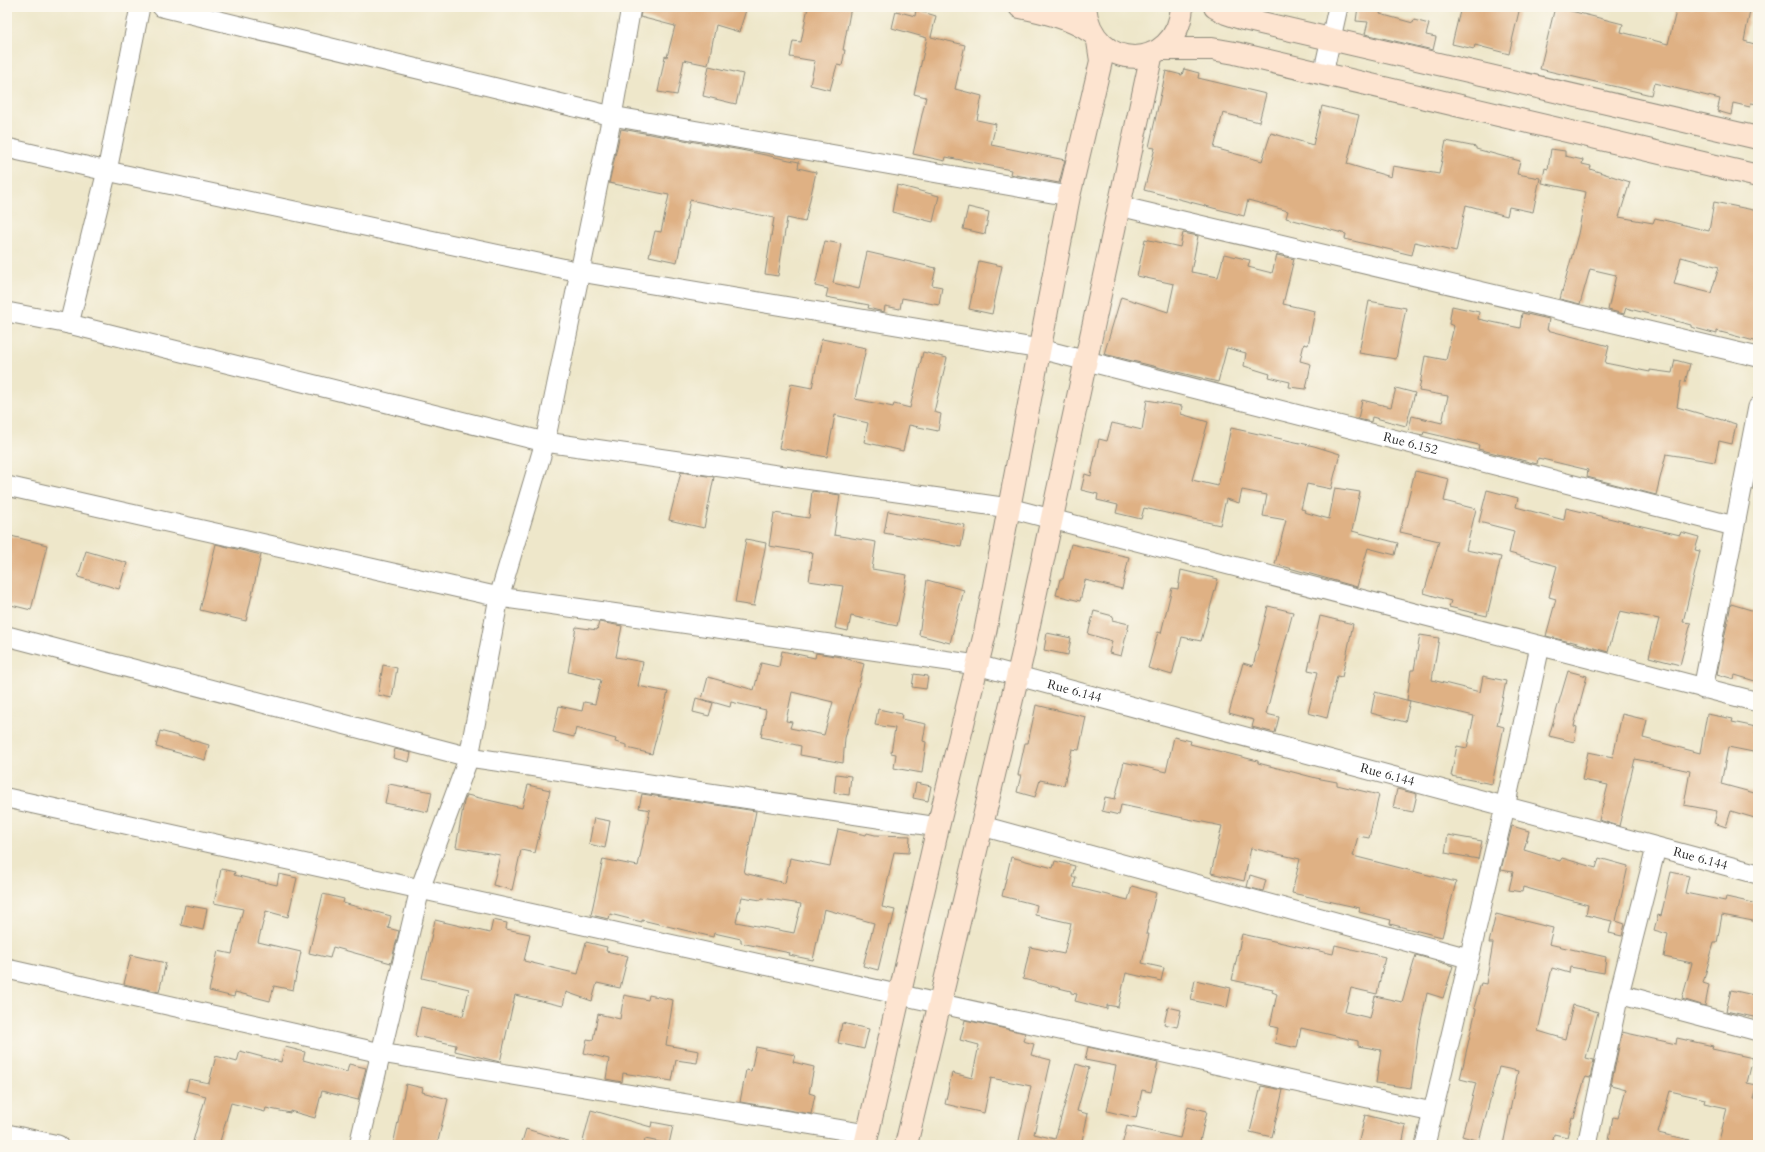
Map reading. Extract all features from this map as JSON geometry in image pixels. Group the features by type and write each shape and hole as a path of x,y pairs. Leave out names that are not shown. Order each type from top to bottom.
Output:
{"main road":[{"path":"1020,7 1047,13 1078,23 1110,51 1124,56 1138,57 1156,51 1212,49 1758,176"},
{"path":"866,1140 938,827 985,633 1069,196 1101,61 1094,37 1086,20 1085,7"},
{"path":"908,1144 1017,676 1119,206 1156,51 1173,37 1181,21 1182,7"},
{"path":"1215,7 1226,13 1244,19 1758,138"}],"street":[{"path":"68,324 107,171 140,7"},
{"path":"162,7 612,116 1069,196"},
{"path":"359,1145 420,889 469,757 499,597 544,442 612,116 632,7"},
{"path":"1323,74 1338,7"},
{"name":"Rue 6.152","path":"7,148 107,171 580,272 1040,349 1734,526"},
{"path":"1119,206 1758,357"},
{"path":"7,312 68,324 544,442 1009,508 1703,689 1758,702"},
{"path":"1703,689 1758,406"},
{"name":"Rue 6.144","path":"7,486 499,597 977,665 1656,848 1758,874"},
{"path":"7,636 469,757 938,827"},
{"path":"1425,1145 1468,958 1505,807 1540,646"},
{"path":"7,798 1432,1112"},
{"path":"982,826 1468,958"},
{"path":"1587,1145 1619,994 1656,848"},
{"path":"7,968 381,1053 866,1140"},
{"path":"1619,994 1758,1031"},
{"path":"7,1134 58,1145"}],"building":[{"path":"642,7 747,7 739,32 716,25 708,65 684,60 677,95 658,92 665,56 667,57 675,26 640,17"},
{"path":"808,7 851,7 843,50 845,50 842,66 837,65 830,90 810,85 815,61 790,57 793,41 801,42"},
{"path":"1358,7 1382,7 1380,14 1413,23 1414,20 1429,24 1426,35 1436,37 1433,50 1365,34 1368,22 1356,21"},
{"path":"1461,7 1520,7 1509,54 1475,45 1474,49 1452,44"},
{"path":"1555,7 1623,24 1621,32 1668,44 1677,7 1732,7 1750,11 1744,41 1758,45 1758,104 1751,103 1750,107 1733,103 1731,115 1717,111 1720,99 1654,83 1651,95 1540,69"},
{"path":"916,10 936,16 931,37 965,45 955,89 982,96 977,120 996,124 991,145 1065,160 1059,183 1010,174 1011,170 946,157 945,161 913,154 926,97 914,94 927,38 892,28 896,11 915,16"},
{"path":"709,66 743,74 736,104 703,96"},
{"path":"1184,69 1199,73 1198,78 1266,94 1259,122 1223,113 1214,148 1262,161 1271,133 1313,145 1322,106 1359,115 1347,164 1391,177 1393,166 1439,174 1446,141 1476,147 1476,149 1520,161 1517,174 1540,178 1533,212 1509,207 1507,216 1466,205 1456,252 1415,242 1412,255 1345,239 1346,234 1286,218 1288,211 1248,200 1244,216 1144,190 1155,148 1149,147 1166,71 1182,75"},
{"path":"621,129 741,150 799,162 798,168 816,172 805,222 787,218 778,276 765,274 774,218 690,200 677,262 649,256 655,231 661,232 669,195 609,183"},
{"path":"1551,149 1565,151 1565,156 1583,160 1582,164 1591,166 1590,169 1630,182 1619,217 1653,223 1655,218 1709,231 1714,202 1758,211 1758,342 1717,331 1717,334 1691,327 1691,325 1626,308 1624,314 1608,310 1616,275 1590,269 1580,304 1560,299 1578,234 1586,192 1542,183 1545,168 1548,169","holes":["1681,257 1719,267 1711,293 1674,284"]},
{"path":"897,185 939,196 933,222 892,212"},
{"path":"968,207 989,212 985,234 963,229"},
{"path":"1183,233 1198,236 1191,272 1218,277 1224,254 1250,260 1248,267 1272,273 1277,255 1294,259 1283,304 1315,311 1308,345 1304,344 1300,361 1311,364 1306,389 1289,387 1290,382 1269,377 1270,374 1244,366 1246,353 1227,348 1218,382 1104,354 1121,297 1168,312 1174,284 1137,276 1145,239 1180,247"},
{"path":"825,241 841,244 833,283 859,289 867,252 936,268 932,285 942,287 939,305 902,298 900,309 885,306 884,312 868,308 869,305 826,297 828,289 815,286"},
{"path":"979,261 1002,266 992,314 969,309"},
{"path":"1369,301 1406,308 1396,359 1359,353"},
{"path":"1452,306 1479,312 1478,319 1520,328 1522,313 1549,319 1547,330 1609,346 1605,363 1650,372 1650,370 1672,373 1675,360 1690,364 1685,382 1681,381 1677,407 1736,424 1732,444 1719,441 1715,462 1666,454 1656,495 1587,477 1588,470 1538,458 1537,464 1478,449 1479,445 1424,432 1423,435 1408,432 1412,416 1442,423 1448,396 1419,391 1425,356 1446,360 1454,326 1449,324"},
{"path":"822,339 866,348 855,399 893,407 894,404 910,408 923,352 947,358 934,412 941,414 938,431 909,425 903,451 864,442 868,423 835,415 827,457 779,448 791,384 812,388"},
{"path":"1396,388 1415,393 1406,426 1372,417 1371,422 1358,419 1362,400 1391,407"},
{"path":"1147,400 1182,406 1181,414 1208,422 1192,480 1218,486 1231,428 1314,446 1340,454 1331,489 1307,484 1301,509 1305,510 1304,512 1329,519 1335,488 1360,492 1352,531 1398,543 1395,555 1368,548 1357,587 1275,564 1286,520 1263,516 1267,495 1242,490 1239,503 1226,499 1220,525 1144,508 1141,519 1116,513 1118,505 1097,500 1098,494 1081,490 1085,474 1091,476 1099,439 1107,441 1112,423 1142,430"},
{"path":"1415,471 1449,479 1444,501 1476,509 1466,550 1501,557 1487,616 1449,607 1451,601 1424,593 1439,541 1400,532"},
{"path":"681,472 714,477 704,528 669,520"},
{"path":"1487,490 1518,498 1516,507 1564,520 1566,508 1680,535 1681,532 1699,537 1695,550 1700,551 1683,622 1691,623 1680,665 1649,657 1659,619 1620,611 1608,652 1546,636 1556,599 1549,597 1557,566 1509,553 1514,531 1479,522"},
{"path":"812,491 840,495 834,535 876,542 872,569 907,575 897,626 851,616 848,631 835,628 843,586 809,581 813,553 769,546 774,513 809,518"},
{"path":"888,511 965,525 961,547 884,533"},
{"path":"7,535 47,545 31,610 7,604"},
{"path":"746,539 766,543 754,606 735,603"},
{"path":"216,544 261,555 246,621 200,610"},
{"path":"1071,544 1129,557 1122,589 1085,580 1080,601 1056,595 1060,579 1063,579"},
{"path":"86,551 127,563 119,589 78,577"},
{"path":"1181,570 1218,579 1201,641 1182,637 1172,675 1148,668 1158,632 1161,633 1172,588 1178,589"},
{"path":"927,580 964,590 950,643 919,635"},
{"path":"1731,604 1758,612 1758,682 1735,675 1734,679 1717,674"},
{"path":"1268,606 1293,612 1266,714 1279,717 1275,733 1252,727 1254,720 1229,713 1243,663 1253,666"},
{"path":"1094,611 1113,616 1112,620 1129,624 1121,656 1109,653 1112,641 1088,634"},
{"path":"1320,616 1353,624 1342,677 1337,676 1327,718 1308,713 1318,672 1308,670"},
{"path":"599,622 622,626 616,657 643,662 638,686 668,692 652,754 627,748 627,745 615,742 616,739 576,728 574,737 553,732 559,706 582,711 584,702 595,704 601,680 568,672 576,627 597,630"},
{"path":"1047,633 1071,638 1068,655 1044,650"},
{"path":"1420,635 1439,638 1432,680 1480,692 1483,676 1506,681 1497,725 1504,727 1492,784 1451,776 1457,746 1467,748 1474,716 1407,700 1411,670 1414,670"},
{"path":"782,651 815,658 816,653 841,657 864,664 845,738 843,763 800,755 801,746 761,737 766,710 731,702 730,707 702,699 708,677 754,690 761,663 779,667","holes":["792,692 833,702 824,735 790,728 792,722 786,721"]},
{"path":"383,665 397,668 392,698 378,695"},
{"path":"1568,671 1587,676 1574,726 1577,727 1574,742 1549,736"},
{"path":"914,674 928,676 926,689 912,687"},
{"path":"1375,692 1410,701 1405,722 1371,713"},
{"path":"696,698 713,703 709,716 693,712"},
{"path":"1036,705 1086,717 1079,750 1072,749 1064,785 1040,780 1035,797 1017,792 1021,775 1018,775 1025,743 1028,743"},
{"path":"878,709 902,714 901,719 926,724 923,741 926,742 922,773 894,768 896,754 891,753 895,728 875,725"},
{"path":"1622,714 1647,720 1643,738 1700,753 1707,714 1733,719 1732,722 1756,727 1755,733 1758,734 1758,753 1728,747 1721,784 1758,794 1758,819 1731,811 1726,827 1714,823 1717,811 1684,805 1690,771 1635,759 1619,826 1599,820 1608,785 1582,780 1588,752 1613,757"},
{"path":"160,731 209,745 205,760 156,747"},
{"path":"1174,737 1191,741 1190,744 1258,761 1258,763 1316,778 1337,782 1337,785 1379,795 1369,838 1358,836 1353,856 1456,882 1442,937 1390,924 1391,920 1359,912 1360,908 1292,893 1300,859 1251,848 1244,881 1211,873 1222,826 1121,805 1119,815 1102,811 1105,797 1115,799 1124,762 1166,772"},
{"path":"395,749 411,753 409,762 393,758"},
{"path":"836,774 851,776 849,795 834,793"},
{"path":"916,783 931,786 928,801 913,798"},
{"path":"389,784 432,792 428,812 385,803"},
{"path":"528,785 550,790 535,853 521,850 512,890 493,885 500,855 456,847 464,802 467,795 522,808"},
{"path":"1397,789 1417,794 1413,812 1393,808"},
{"path":"642,794 756,811 744,873 785,883 790,858 830,866 838,829 866,835 867,833 875,835 910,836 909,853 894,852 882,907 895,910 891,926 889,925 878,970 863,966 874,923 824,909 813,960 789,955 790,953 741,943 741,939 714,933 713,937 610,914 609,919 591,915 603,859 638,866 650,810 639,808","holes":["742,897 761,900 762,898 801,904 794,933 736,922"]},
{"path":"594,818 610,821 605,848 589,844"},
{"path":"1512,826 1529,831 1524,850 1560,861 1562,858 1596,868 1599,858 1628,866 1616,921 1625,924 1622,936 1609,933 1612,921 1586,915 1588,905 1523,887 1522,892 1509,890 1513,872 1501,870"},
{"path":"1448,835 1482,841 1478,859 1445,853"},
{"path":"1011,857 1053,868 1055,861 1075,866 1072,877 1076,877 1074,887 1128,900 1132,886 1156,893 1146,934 1149,934 1142,963 1164,968 1161,981 1126,973 1118,1007 1107,1005 1107,1009 1075,1001 1077,994 1071,993 1071,991 1023,979 1030,947 1064,954 1071,923 1035,915 1037,905 1002,896"},
{"path":"221,869 235,872 234,875 277,885 279,874 297,878 288,917 266,911 258,942 301,952 293,990 274,986 270,1001 235,992 234,997 209,991 218,951 232,954 243,909 214,903"},
{"path":"1671,872 1689,876 1685,893 1725,901 1726,897 1758,904 1758,922 1722,915 1717,943 1714,943 1703,983 1709,985 1705,1006 1682,999 1692,963 1664,957 1668,934 1654,930 1658,915 1661,916"},
{"path":"1250,875 1266,880 1263,891 1247,887"},
{"path":"323,894 344,899 343,903 391,916 388,928 399,931 391,963 333,947 330,958 309,953"},
{"path":"185,905 207,909 203,930 181,925"},
{"path":"1496,914 1553,928 1549,944 1606,957 1604,973 1570,967 1569,973 1552,968 1538,1031 1565,1039 1573,1005 1598,1012 1586,1058 1594,1060 1590,1078 1586,1077 1584,1081 1567,1137 1554,1134 1552,1145 1503,1145 1518,1071 1499,1067 1479,1141 1462,1136 1476,1083 1460,1079 1476,1009 1474,1008 1481,983 1486,984 1493,943 1489,943"},
{"path":"435,920 490,933 493,920 507,923 506,929 530,934 524,961 578,974 586,942 607,947 606,951 628,956 620,988 597,983 592,1001 566,992 563,1006 515,995 500,1062 455,1051 456,1045 415,1036 421,1007 463,1016 469,989 422,978"},
{"path":"1242,934 1333,954 1335,945 1385,957 1377,994 1351,988 1345,1012 1370,1018 1375,996 1402,1002 1416,955 1453,966 1443,998 1427,993 1419,1031 1411,1088 1376,1083 1381,1050 1358,1046 1358,1041 1301,1028 1297,1048 1275,1043 1278,1028 1270,1026 1277,994 1272,992 1273,989 1232,980"},
{"path":"131,955 166,963 159,992 124,984"},
{"path":"1195,980 1231,988 1227,1008 1191,1000"},
{"path":"1731,990 1758,996 1758,1018 1726,1011"},
{"path":"624,995 648,1000 649,995 673,1000 666,1045 699,1051 697,1063 676,1060 672,1081 623,1073 622,1082 606,1079 609,1059 584,1053 587,1039 593,1040 598,1014 620,1019"},
{"path":"1168,1007 1181,1010 1177,1027 1164,1024"},
{"path":"965,1020 1025,1033 1023,1041 1034,1044 1031,1055 1051,1060 1034,1134 1055,1139 1076,1064 1089,1068 1077,1111 1088,1114 1081,1145 1018,1145 1031,1086 991,1078 984,1113 945,1104 952,1073 972,1078 979,1045 960,1040"},
{"path":"842,1023 869,1029 864,1049 838,1043"},
{"path":"1622,1032 1676,1044 1677,1038 1713,1046 1712,1049 1753,1058 1747,1083 1757,1085 1753,1099 1758,1100 1758,1145 1718,1145 1727,1108 1704,1103 1705,1099 1670,1091 1658,1133 1689,1140 1688,1145 1608,1145 1613,1117 1618,1118 1626,1089 1611,1085"},
{"path":"285,1047 305,1052 303,1060 347,1072 349,1064 366,1068 358,1100 322,1091 315,1118 290,1111 290,1113 266,1108 265,1112 231,1103 219,1145 192,1145 206,1096 186,1091 189,1079 209,1083 216,1056 237,1062 240,1051 281,1062"},
{"path":"756,1047 795,1055 793,1062 814,1067 809,1093 815,1095 811,1114 740,1102 746,1070 751,1071"},
{"path":"1088,1047 1158,1063 1151,1092 1142,1090 1136,1118 1107,1111 1116,1066 1085,1060"},
{"path":"406,1084 423,1088 422,1092 448,1099 437,1145 393,1145"},
{"path":"1261,1086 1283,1090 1272,1137 1250,1132"},
{"path":"1188,1106 1207,1111 1199,1145 1122,1145 1127,1126 1180,1138"},
{"path":"591,1110 651,1127 652,1122 673,1126 669,1144 645,1139 644,1145 582,1145"},
{"path":"1365,1115 1406,1125 1402,1145 1358,1145"},
{"path":"526,1129 568,1141 568,1145 521,1145"}]}
